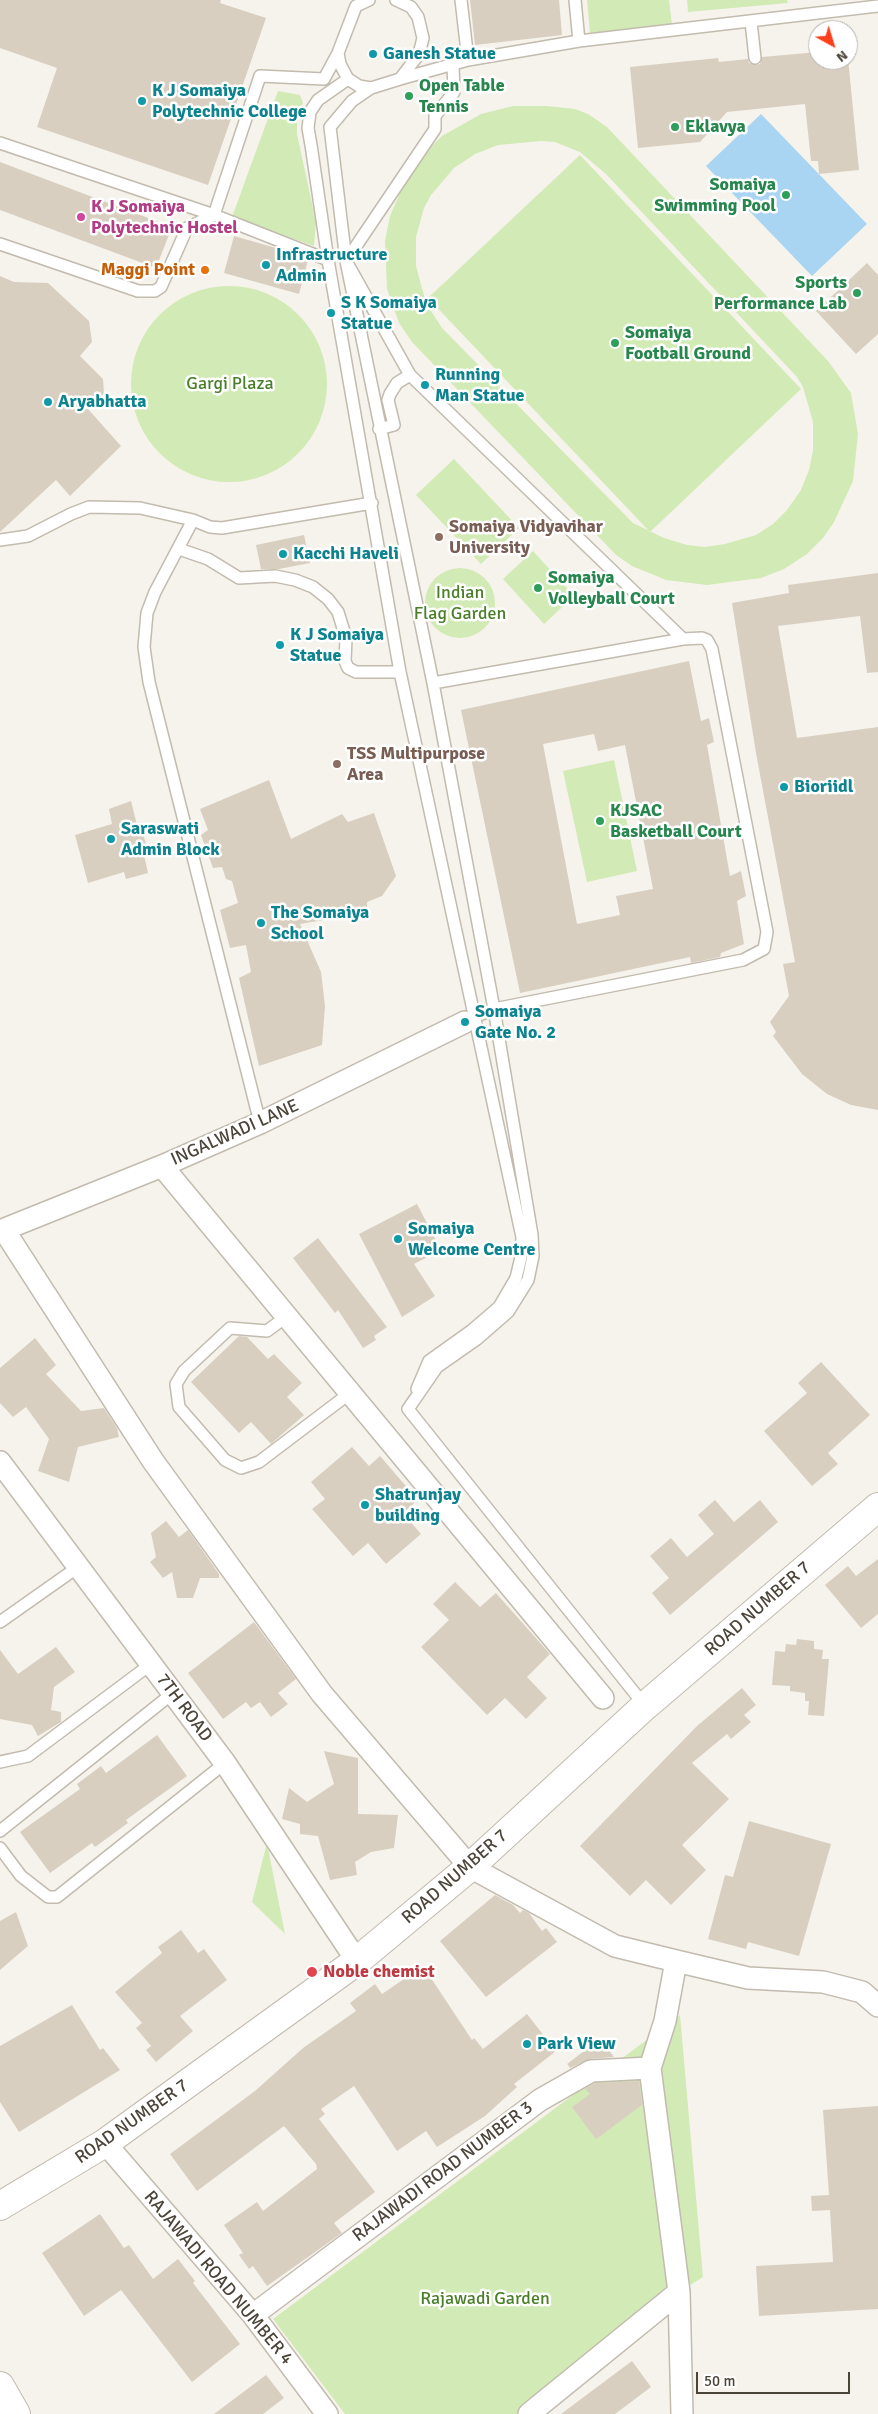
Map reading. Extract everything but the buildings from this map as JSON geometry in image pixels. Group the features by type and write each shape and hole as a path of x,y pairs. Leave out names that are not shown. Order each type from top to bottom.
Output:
{"street":[{"name":"INGALWADI LANE","path":"2,1230 162,1166 260,1123 469,1019"},
{"path":"162,1166 603,1698"},
{"path":"2,1230 153,1461 316,1686 470,1867 615,1946 748,1978 824,1982 870,1991 878,2006"},
{"name":"7TH ROAD","path":"0,1462 225,1763 357,1960"},
{"name":"ROAD NUMBER 7","path":"0,2206 105,2143 357,1960 470,1867 645,1706 878,1507"},
{"path":"676,1961 665,2021 650,2068 680,2292 682,2414"},
{"name":"RAJAWADI ROAD NUMBER 3","path":"253,2315 540,2100 591,2071 650,2068"},
{"name":"RAJAWADI ROAD NUMBER 4","path":"105,2143 253,2315 327,2414"},
{"path":"529,2414 680,2292"},
{"path":"0,2386 16,2414"}],"lane":[{"path":"0,244 138,291 155,291 161,286 187,228 214,215 260,76 324,79 338,53 357,3 369,0"},
{"path":"396,0 411,7 418,17 423,38 419,54 400,79"},
{"path":"461,0 468,60"},
{"path":"576,0 579,41"},
{"path":"408,1409 437,1367 477,1339 508,1312 528,1280 533,1256 532,1235 494,1009 433,683 379,429 346,261 330,127 352,101 371,88 468,60 579,41 751,22 863,4 878,6"},
{"path":"751,22 754,58"},
{"path":"338,53 340,64 348,79 359,86 371,88"},
{"path":"346,261 435,129 435,116 454,92 453,64"},
{"path":"348,79 318,100 310,112 308,128 328,260 372,503 400,672 469,1019 522,1237 521,1257 516,1278 498,1307 470,1332 429,1361 408,1409"},
{"path":"0,143 214,215 328,260"},
{"path":"346,261 410,375 683,639"},
{"path":"379,429 394,425 388,400 398,383 410,375"},
{"path":"0,540 28,536 89,507 140,508 194,520 210,527 222,528 372,503"},
{"path":"194,520 155,592 147,613 144,647 149,682 260,1123"},
{"path":"179,550 208,559 239,578 275,576 302,582 312,587 328,599 338,612 346,638 345,661 348,668 356,672 400,672"},
{"path":"433,683 683,639 702,638 707,640 712,649 767,932 764,950 743,960 494,1009 469,1019"},
{"path":"287,1316 267,1331 230,1328 184,1371 176,1384 180,1407 225,1460 240,1468 259,1462 350,1393"},
{"path":"408,1409 645,1706"},
{"path":"0,1622 78,1567"},
{"path":"0,1762 28,1756 151,1664"},
{"path":"0,1831 173,1693"},
{"path":"0,1848 22,1876 48,1897 57,1897 225,1763"}],"green space":[{"path":"587,0 669,0 672,25 590,33"},
{"path":"687,0 787,0 788,3 688,12"},
{"path":"278,91 300,95 303,103 297,117 297,134 316,222 314,246 232,217"},
{"path":"513,106 547,106 575,109 588,114 607,127 828,361 851,393 858,434 853,481 834,522 823,538 807,554 784,569 761,578 707,585 666,580 632,566 616,555 412,342 399,323 387,289 385,241 390,216 406,179 423,155 442,136 481,114","holes":["541,141 555,142 580,152 606,174 797,377 803,387 813,422 813,451 809,470 801,490 787,510 773,524 756,535 725,544 705,547 687,545 664,538 633,523 442,328 426,303 416,266 416,237 424,208 431,195 454,168 475,154 498,145"]},
{"name":"Somaiya Football Ground","path":"580,155 801,389 650,532 428,298"},
{"name":"Gargi Plaza","path":"239,286 267,293 284,302 299,314 311,329 320,346 326,365 326,403 320,422 311,439 299,454 284,466 267,475 248,481 219,482 191,475 174,466 159,454 147,439 138,422 132,403 131,374 138,346 147,329 159,314 174,302 191,293 210,287"},
{"path":"454,459 519,528 481,564 416,495"},
{"name":"Somaiya Volleyball Court","path":"533,551 574,596 544,624 503,579"},
{"name":"Indian Flag Garden","path":"460,568 479,574 489,584 495,603 489,622 479,632 460,638 441,632 431,622 425,603 431,584 441,574"},
{"name":"KJSAC Basketball Court","path":"614,760 637,871 587,882 563,771"},
{"path":"267,1843 285,1934 252,1902"},
{"name":"Rajawadi Garden","path":"680,2015 703,2277 679,2292 519,2414 345,2414 273,2319"}],"water":[{"name":"Somaiya Swimming Pool","path":"761,114 867,224 812,276 706,166"}],"place":[{"name":"Ganesh Statue","path":"373,54"},
{"name":"Open Table Tennis","path":"409,96"},
{"name":"K J Somaiya Polytechnic College","path":"142,101"},
{"name":"Eklavya","path":"675,127"},
{"name":"Somaiya Swimming Pool","path":"786,195"},
{"name":"K J Somaiya Polytechnic Hostel","path":"81,217"},
{"name":"Infrastructure Admin","path":"266,265"},
{"name":"Maggi Point","path":"205,270"},
{"name":"Sports Performance Lab","path":"857,293"},
{"name":"S K Somaiya Statue","path":"331,313"},
{"name":"Somaiya Football Ground","path":"615,343"},
{"name":"Running Man Statue","path":"425,385"},
{"name":"Aryabhatta","path":"48,402"},
{"name":"Somaiya Vidyavihar University","path":"439,537"},
{"name":"Kacchi Haveli","path":"283,554"},
{"name":"Somaiya Volleyball Court","path":"538,588"},
{"name":"K J Somaiya Statue","path":"280,645"},
{"name":"TSS Multipurpose Area","path":"337,764"},
{"name":"Bioriidl","path":"784,787"},
{"name":"KJSAC Basketball Court","path":"600,821"},
{"name":"Saraswati Admin Block","path":"111,839"},
{"name":"The Somaiya School","path":"261,923"},
{"name":"Somaiya Gate No. 2","path":"465,1022"},
{"name":"Somaiya Welcome Centre","path":"398,1239"},
{"name":"Shatrunjay building","path":"365,1505"},
{"name":"Noble chemist","path":"312,1972"},
{"name":"Park View","path":"527,2044"}]}
